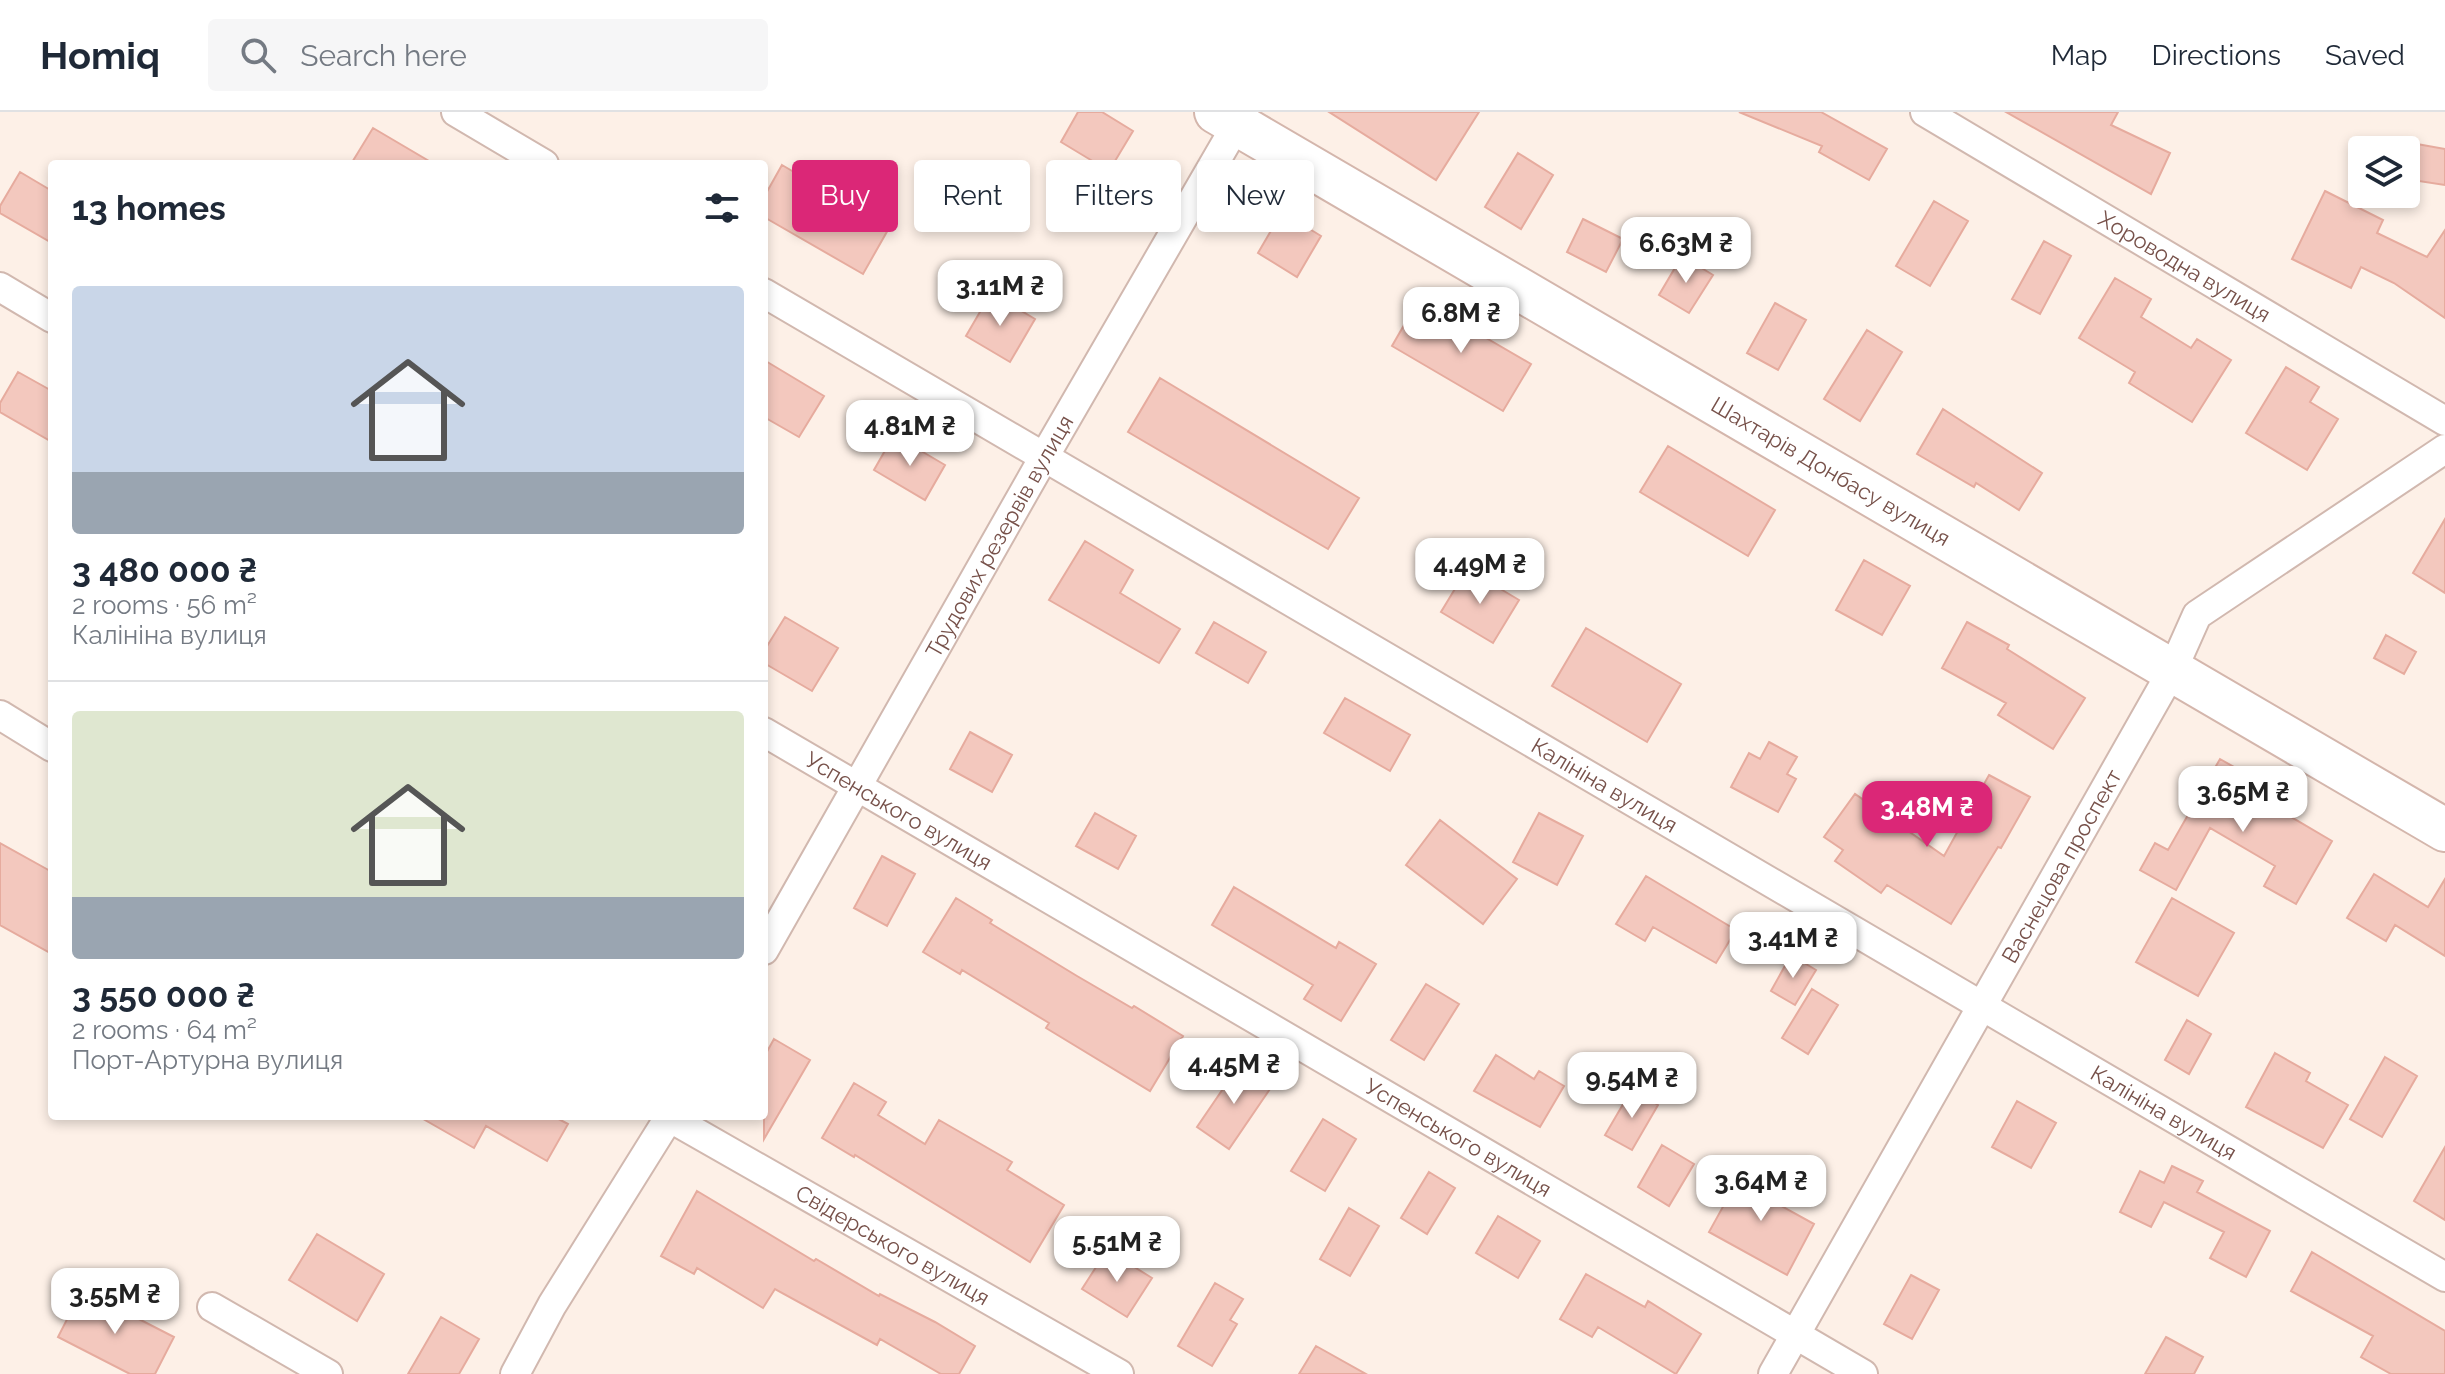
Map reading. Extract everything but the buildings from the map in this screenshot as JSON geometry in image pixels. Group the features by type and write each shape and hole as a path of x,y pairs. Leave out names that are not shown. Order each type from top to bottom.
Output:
{"street":[{"path":"456,112 537,160"},
{"name":"Хороводна вулиця","path":"1925,112 2445,421"},
{"name":"Трудових резервів вулиця","path":"768,943 1044,457 1232,116"},
{"name":"Шахтарів Донбасу вулиця","path":"1232,116 2445,830"},
{"path":"0,287 48,316"},
{"name":"Калініна вулиця","path":"768,295 2445,1277"},
{"name":"Васнецова проспект","path":"1773,1374 2172,671 2197,615 2445,449"},
{"path":"0,715 48,745"},
{"name":"Успенського вулиця","path":"768,734 1863,1374"},
{"path":"515,1374 552,1305 667,1120"},
{"name":"Свідерського вулиця","path":"674,1120 1119,1374"},
{"path":"212,1307 328,1374"}]}
